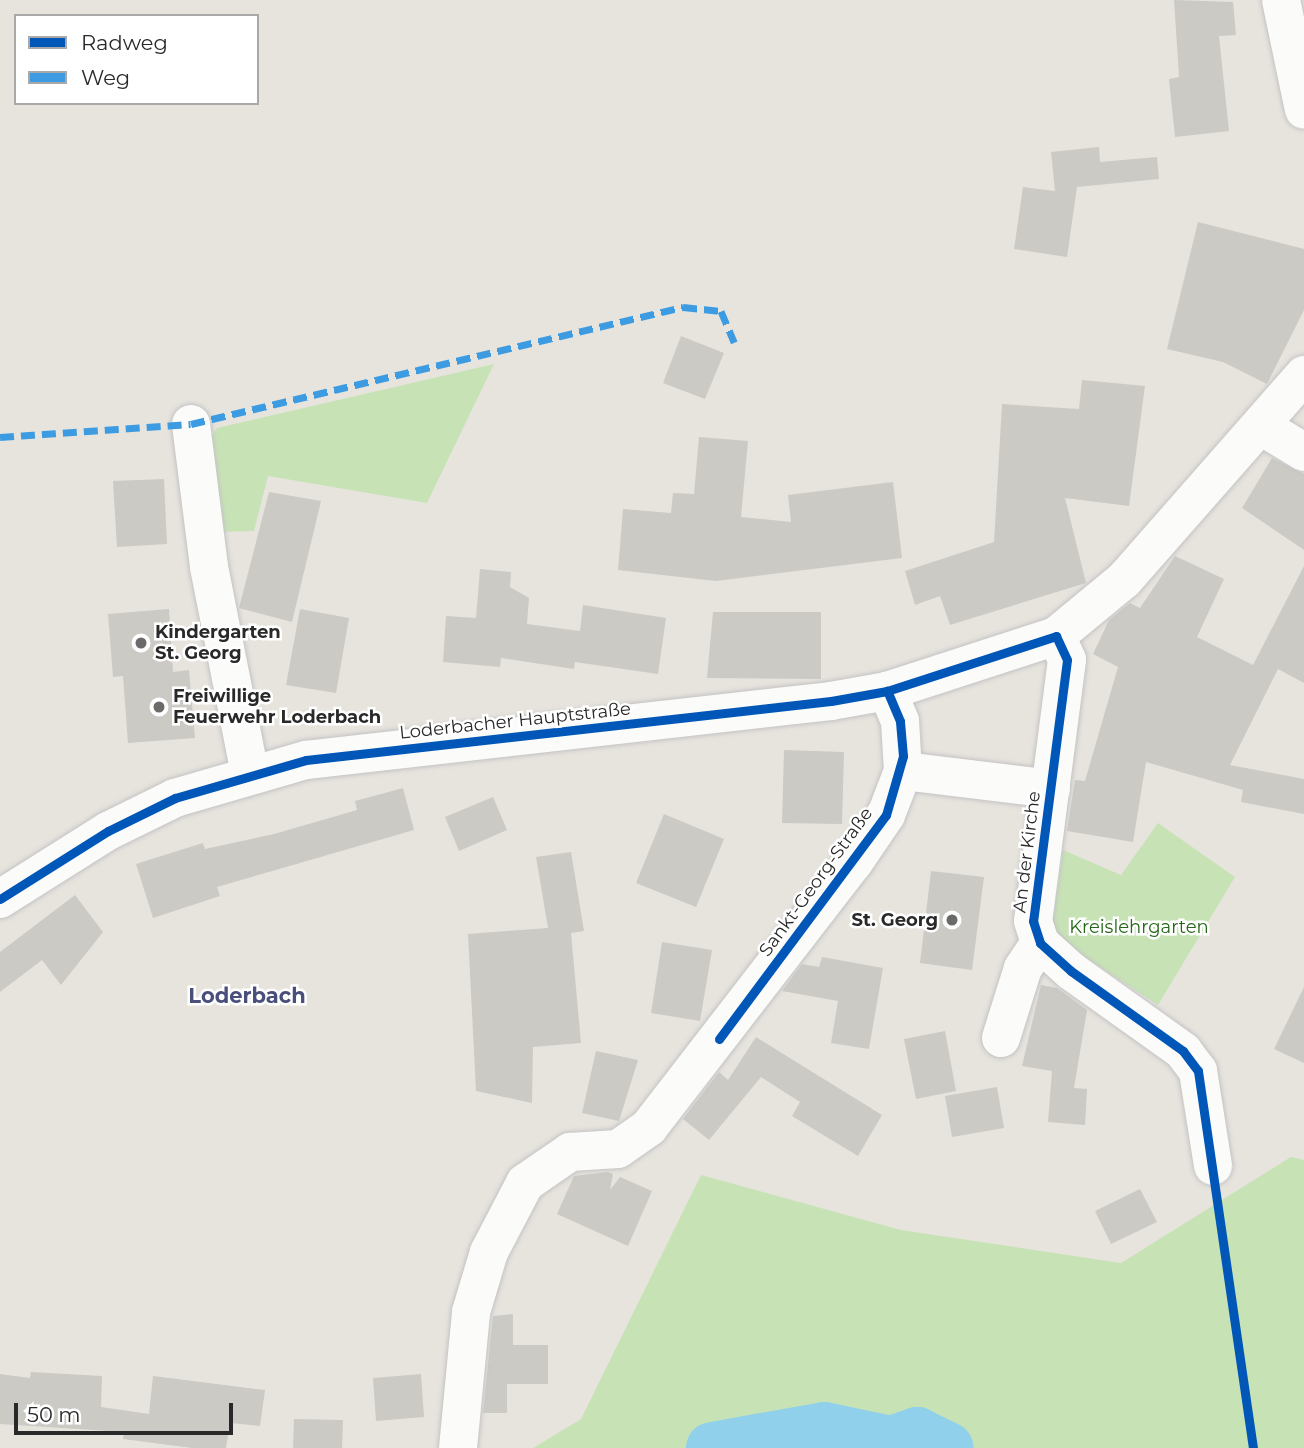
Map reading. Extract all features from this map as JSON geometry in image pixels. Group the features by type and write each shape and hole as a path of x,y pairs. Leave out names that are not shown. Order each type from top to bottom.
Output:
{"street":[{"path":"1280,0 1304,110"},
{"name":"Loderbacher Hauptstraße","path":"0,899 108,831 175,798 306,760 732,715 887,691 1056,636 1124,580 1304,375"},
{"path":"191,424 209,567 250,775"},
{"path":"1261,426 1304,452"},
{"name":"An der Kirche","path":"1040,943 1033,921 1067,660 1056,636"},
{"name":"Sankt-Georg-Straße","path":"458,1448 471,1312 489,1252 525,1183 570,1152 618,1149 649,1127 860,853 886,815 903,771 900,721 887,691"},
{"path":"903,771 1051,789"},
{"path":"1001,1038 1023,968 1040,943 1183,1051 1202,1089 1213,1166"}],"green space":[{"path":"494,364 427,503 268,476 254,531 219,532 208,441 217,428"},
{"name":"Kreislehrgarten","path":"1158,823 1235,877 1158,1005 1051,935 1063,850 1121,875"},
{"path":"1291,1157 1304,1160 1304,1448 533,1448 581,1419 701,1175 901,1230 1121,1263"}],"building":[{"path":"1174,0 1233,2 1236,35 1219,36 1229,131 1175,137 1169,79 1179,77"},
{"path":"1099,147 1100,162 1157,157 1159,179 1077,187 1067,257 1014,249 1023,187 1055,191 1051,152"},
{"path":"1198,222 1304,249 1304,310 1267,384 1223,362 1167,349"},
{"path":"681,336 724,353 705,399 663,383"},
{"path":"1082,380 1145,386 1129,506 1065,498 1086,583 950,625 940,596 915,605 905,571 994,542 1002,404 1079,409"},
{"path":"699,437 748,441 741,517 791,522 788,495 893,482 902,558 716,581 618,570 623,509 671,513 673,493 694,494"},
{"path":"1272,458 1304,474 1304,550 1242,508"},
{"path":"164,479 167,544 117,547 113,481"},
{"path":"269,492 321,501 292,622 239,608"},
{"path":"1175,556 1224,579 1197,637 1253,665 1304,566 1304,683 1278,669 1230,765 1304,779 1304,814 1241,802 1243,790 1146,762 1133,842 1067,831 1075,780 1085,781 1118,667 1093,654 1109,620 1130,603 1140,608"},
{"path":"480,569 511,572 510,587 529,598 527,624 580,631 583,605 666,618 658,674 575,662 574,669 501,658 500,667 443,662 446,616 476,618"},
{"path":"169,609 173,672 189,670 195,738 128,743 123,676 113,677 108,614"},
{"path":"300,609 349,618 336,693 286,685"},
{"path":"713,612 821,612 821,679 707,678"},
{"path":"784,750 844,752 842,824 782,823"},
{"path":"403,788 414,830 217,887 220,896 153,918 136,864 203,843 205,849 274,834 357,810 355,801"},
{"path":"493,797 507,830 459,851 445,817"},
{"path":"664,814 724,839 696,907 636,883"},
{"path":"571,852 584,931 571,933 581,1043 533,1047 532,1103 476,1091 468,934 548,928 536,857"},
{"name":"St. Georg","path":"931,871 984,877 972,970 920,963"},
{"path":"75,895 103,932 61,985 42,960 0,992 0,952"},
{"path":"662,942 712,950 700,1021 651,1013"},
{"path":"822,957 883,968 869,1049 831,1043 838,1001 782,991 802,964 819,967"},
{"path":"1041,985 1057,988 1087,1010 1074,1088 1087,1089 1085,1125 1048,1122 1052,1071 1022,1066"},
{"path":"1304,987 1304,1063 1274,1049"},
{"path":"945,1031 956,1091 916,1099 904,1039"},
{"path":"756,1037 882,1115 858,1156 792,1116 800,1102 761,1077 709,1140 683,1119 719,1072 728,1080"},
{"path":"596,1051 638,1060 619,1121 582,1113"},
{"path":"997,1087 1004,1128 952,1137 945,1096"},
{"path":"608,1172 613,1174 610,1190 620,1177 652,1191 628,1246 557,1214 574,1176"},
{"path":"1140,1189 1157,1222 1111,1244 1095,1211"},
{"path":"513,1314 513,1345 548,1345 548,1384 507,1384 507,1413 483,1413 493,1316"},
{"path":"31,1372 102,1376 101,1407 149,1414 153,1376 265,1390 260,1426 230,1423 226,1448 192,1448 123,1439 124,1432 0,1424 0,1374 30,1378"},
{"path":"421,1374 424,1417 376,1421 373,1378"},
{"path":"294,1419 343,1420 342,1448 293,1448"}],"waterway":[{"path":"712,1448 824,1428 891,1442 917,1433 948,1448"}],"marked path":[{"path":"0,437 191,424 683,307 721,311 734,342"}],"cycle path":[{"path":"0,899 108,831 175,798 306,760 831,701 887,691 1056,636 1067,660 1033,921 1040,943 1071,971 1183,1051 1198,1071 1253,1448"},
{"path":"719,1039 886,815 903,756 900,721 887,691"}],"place":[{"name":"Kindergarten St. Georg","path":"141,643"},
{"name":"Freiwillige Feuerwehr Loderbach","path":"159,707"},
{"name":"St. Georg","path":"952,920"}],"district":[{"name":"Loderbach","path":"247,996"}]}
